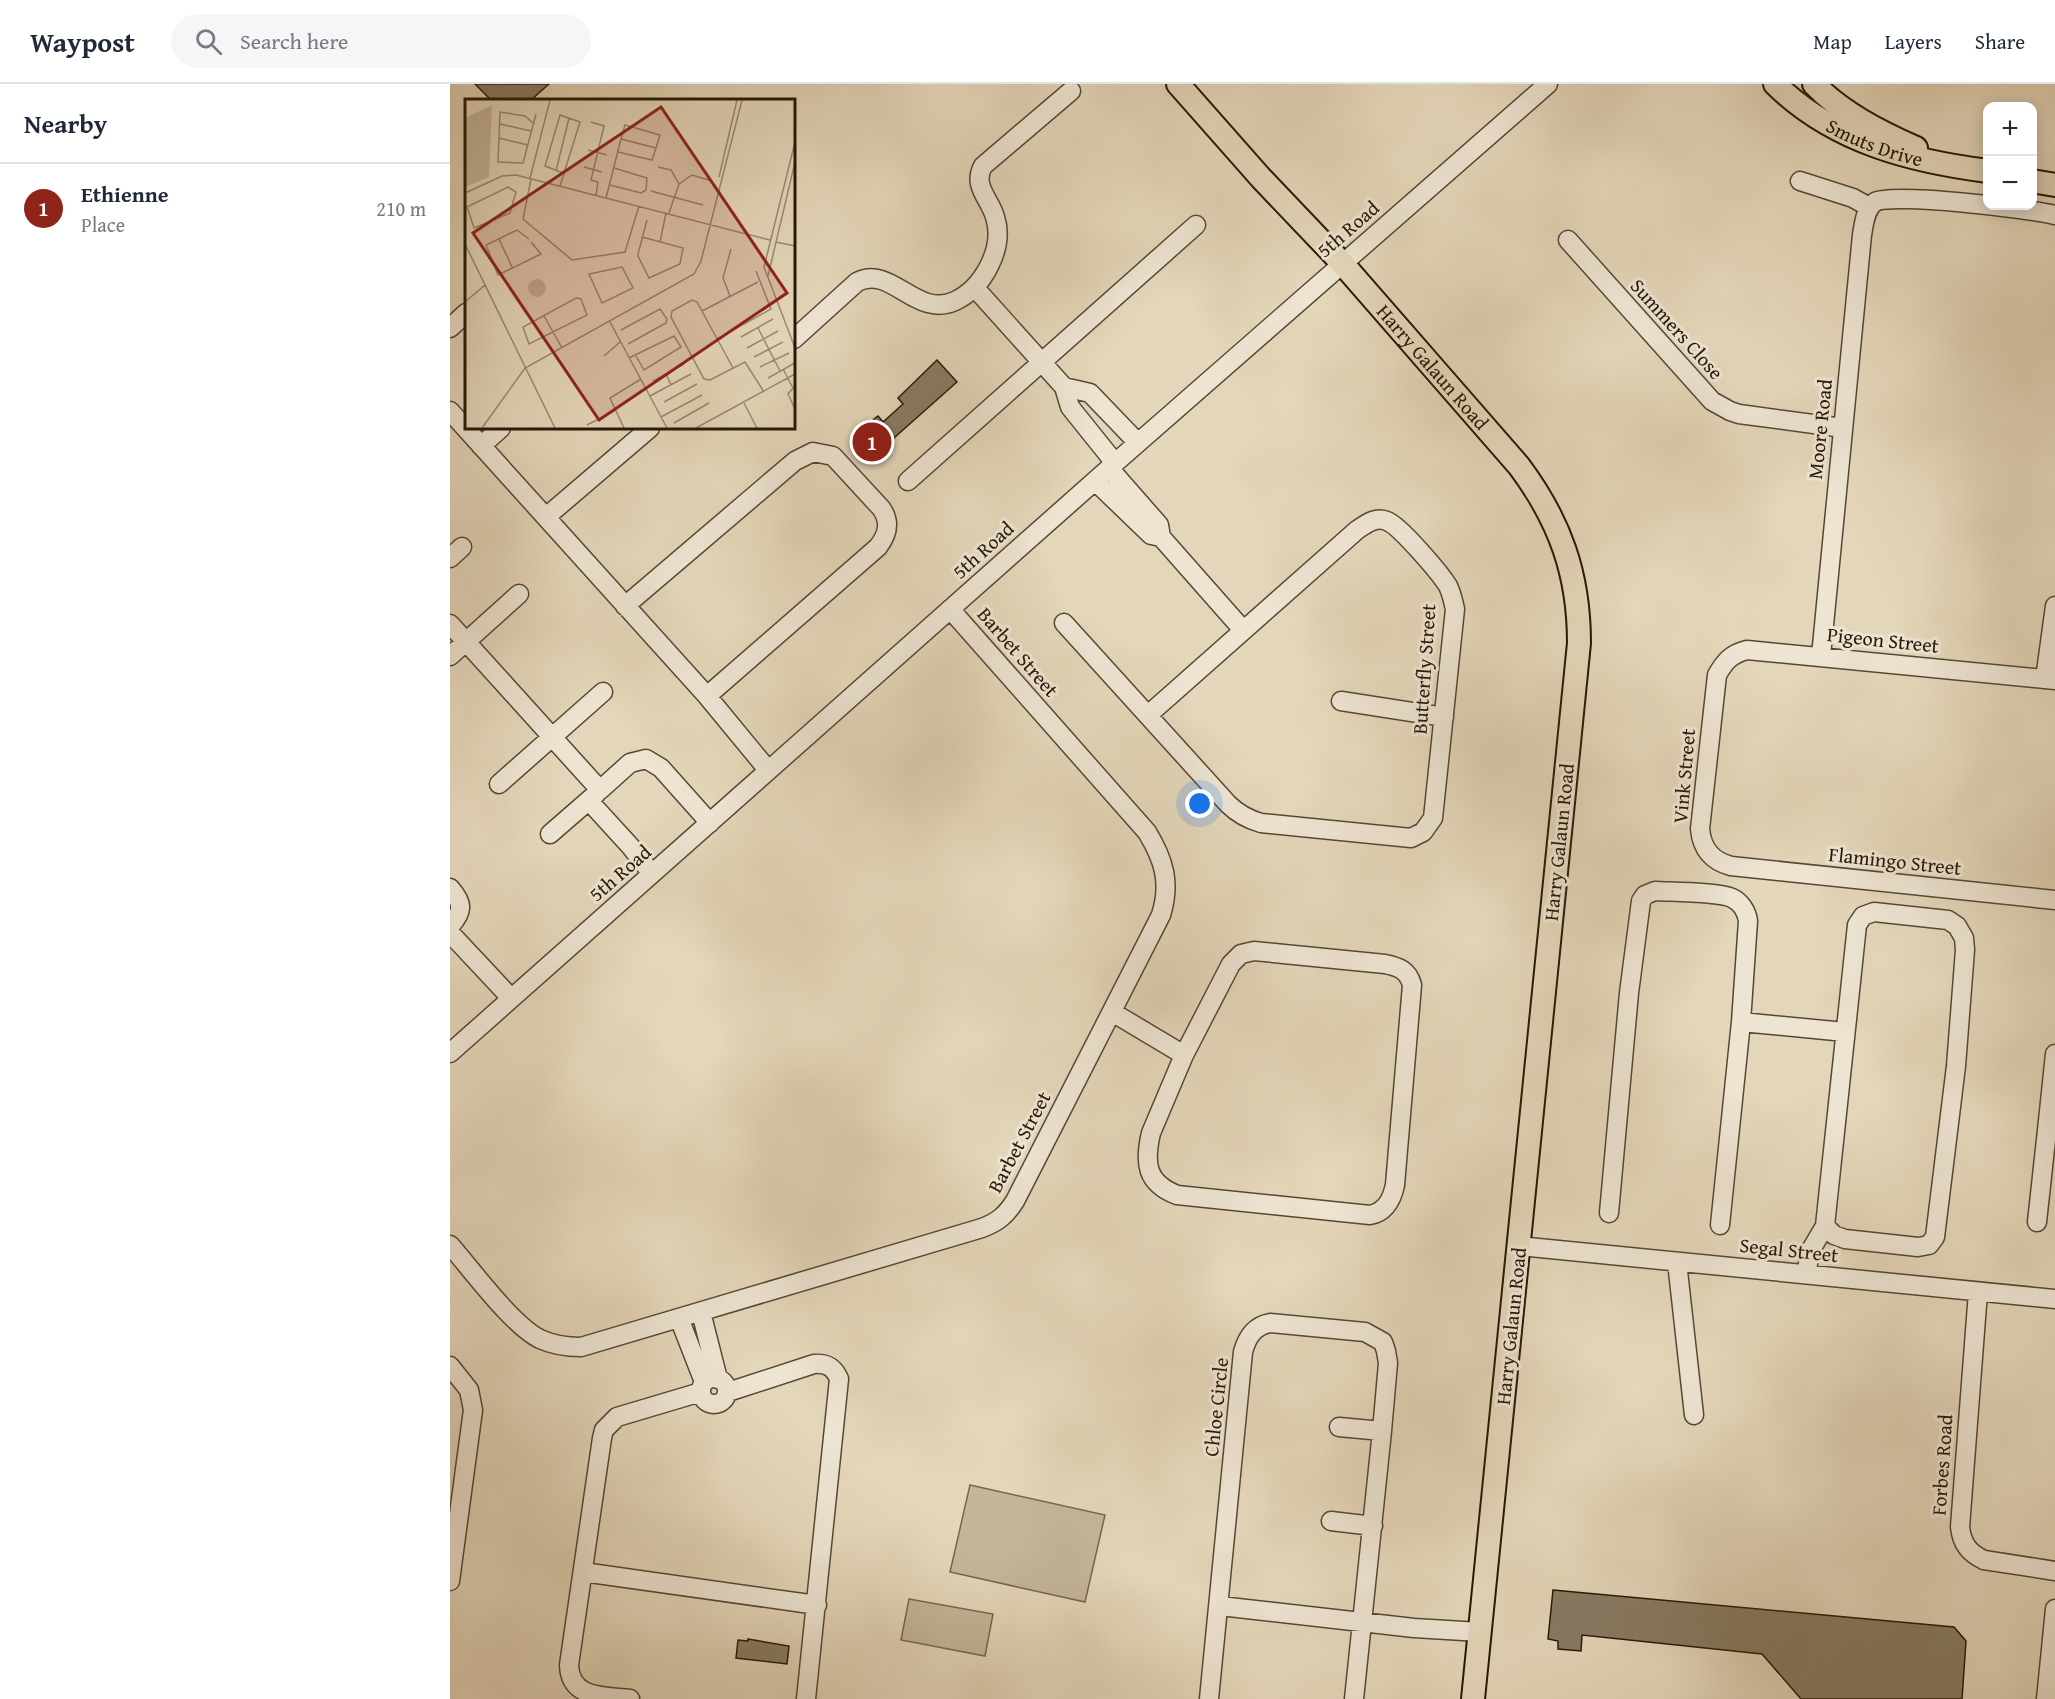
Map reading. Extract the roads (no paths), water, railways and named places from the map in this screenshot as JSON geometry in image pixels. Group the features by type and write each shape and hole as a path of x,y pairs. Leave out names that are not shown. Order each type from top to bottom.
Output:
{"main road":[{"name":"Harry Galaun Road","path":"1169,84 1206,117"},
{"name":"Harry Galaun Road","path":"1178,84 1342,263 1519,466 1535,488 1559,531 1577,599 1579,643 1473,1699"},
{"name":"Smuts Drive","path":"1775,84 1808,113 1870,146 1946,166 1983,170"},
{"name":"Smuts Drive","path":"1814,84 1840,106 1899,141 1924,152 1983,170"},
{"path":"2037,182 2055,185"}],"street":[{"name":"5th Road","path":"450,1053 1137,443 1548,84"},
{"path":"795,338 857,282 866,278 879,279 929,304 951,303 975,288 984,277 990,264 997,231 996,218 980,183 980,172 983,166 1071,91"},
{"path":"1800,181 1853,198 1869,207 1884,198 2055,215"},
{"name":"Moore Road","path":"1821,656 1862,235 1869,207"},
{"path":"908,481 1196,225"},
{"name":"Summers Close","path":"1568,240 1712,401 1739,414 1843,428"},
{"path":"975,288 1064,387 1070,407 1106,471 1160,525 1161,537 1243,630"},
{"path":"450,328 465,314"},
{"path":"1064,387 1090,393 1137,443"},
{"path":"450,411 465,428"},
{"path":"466,429 706,696 768,770"},
{"path":"481,446 500,429"},
{"path":"546,517 649,429"},
{"path":"625,606 795,461 813,452 833,456 881,508 887,516 888,528 878,547 706,696"},
{"name":"Butterfly Street","path":"1064,623 1228,804 1249,820 1411,838 1424,832 1433,818 1455,609 1453,597 1442,578 1403,534 1388,521 1373,520 1357,530 1148,715"},
{"path":"450,657 519,594"},
{"path":"2050,679 2055,606"},
{"name":"Barbet Street","path":"450,1245 518,1322 538,1338 560,1346 581,1347 982,1228 1000,1220 1016,1201 1161,915 1167,890 1163,863 1147,832 950,609"},
{"path":"450,624 552,738 652,874"},
{"name":"Pigeon Street","path":"1717,675 1730,656 1747,650 2050,679"},
{"name":"Vink Street","path":"1717,675 1701,819 1701,839 1704,848 1711,856 1719,863 1731,866"},
{"path":"499,784 603,692"},
{"path":"1341,701 1444,717"},
{"path":"550,834 630,763 646,759 661,768 710,823"},
{"name":"Flamingo Street","path":"1731,866 2055,900"},
{"path":"450,888 461,905 460,912 450,926"},
{"path":"1609,1213 1639,907 1645,895 1655,891 1727,896 1743,907 1748,921 1741,1022 1720,1225"},
{"path":"1807,1274 1809,1253 1825,1226 1857,925 1863,916 1874,912 1948,920 1957,926 1964,938 1965,950 1956,1066 1935,1237 1929,1245 1918,1247 1845,1239 1834,1235 1825,1226"},
{"path":"450,933 511,998"},
{"path":"1254,951 1385,964 1404,970 1409,975 1412,985 1395,1185 1388,1204 1376,1214 1370,1215 1177,1195 1160,1187 1148,1169 1148,1145 1151,1132 1184,1054 1231,964 1241,954 1254,951"},
{"path":"1112,1012 1184,1054"},
{"path":"1741,1022 1845,1032"},
{"path":"2037,1222 2051,1122 2055,1054"},
{"name":"Segal Street","path":"1519,1246 2055,1299"},
{"path":"1677,1262 1694,1415"},
{"name":"Forbes Road","path":"1978,1292 1961,1538 1966,1547 1984,1560 2055,1571"},
{"path":"701,1312 713,1386"},
{"path":"679,1318 713,1386"},
{"name":"Chloe Circle","path":"1209,1699 1220,1606 1243,1352 1246,1341 1260,1325 1281,1323 1365,1332 1383,1342 1386,1351 1388,1363 1382,1431 1354,1699"},
{"path":"630,1699 584,1692 573,1684 569,1674 604,1430 617,1417 713,1386 814,1364 826,1364 836,1371 839,1390 806,1699"},
{"path":"450,1366 469,1390 473,1410 450,1581"},
{"path":"1339,1427 1382,1431"},
{"path":"1332,1521 1373,1526"},
{"path":"583,1572 817,1605"},
{"path":"1220,1606 1361,1622 1480,1632"},
{"path":"2046,1699 2055,1609"}],"place":[{"name":"Ethienne","path":"872,442"}]}
